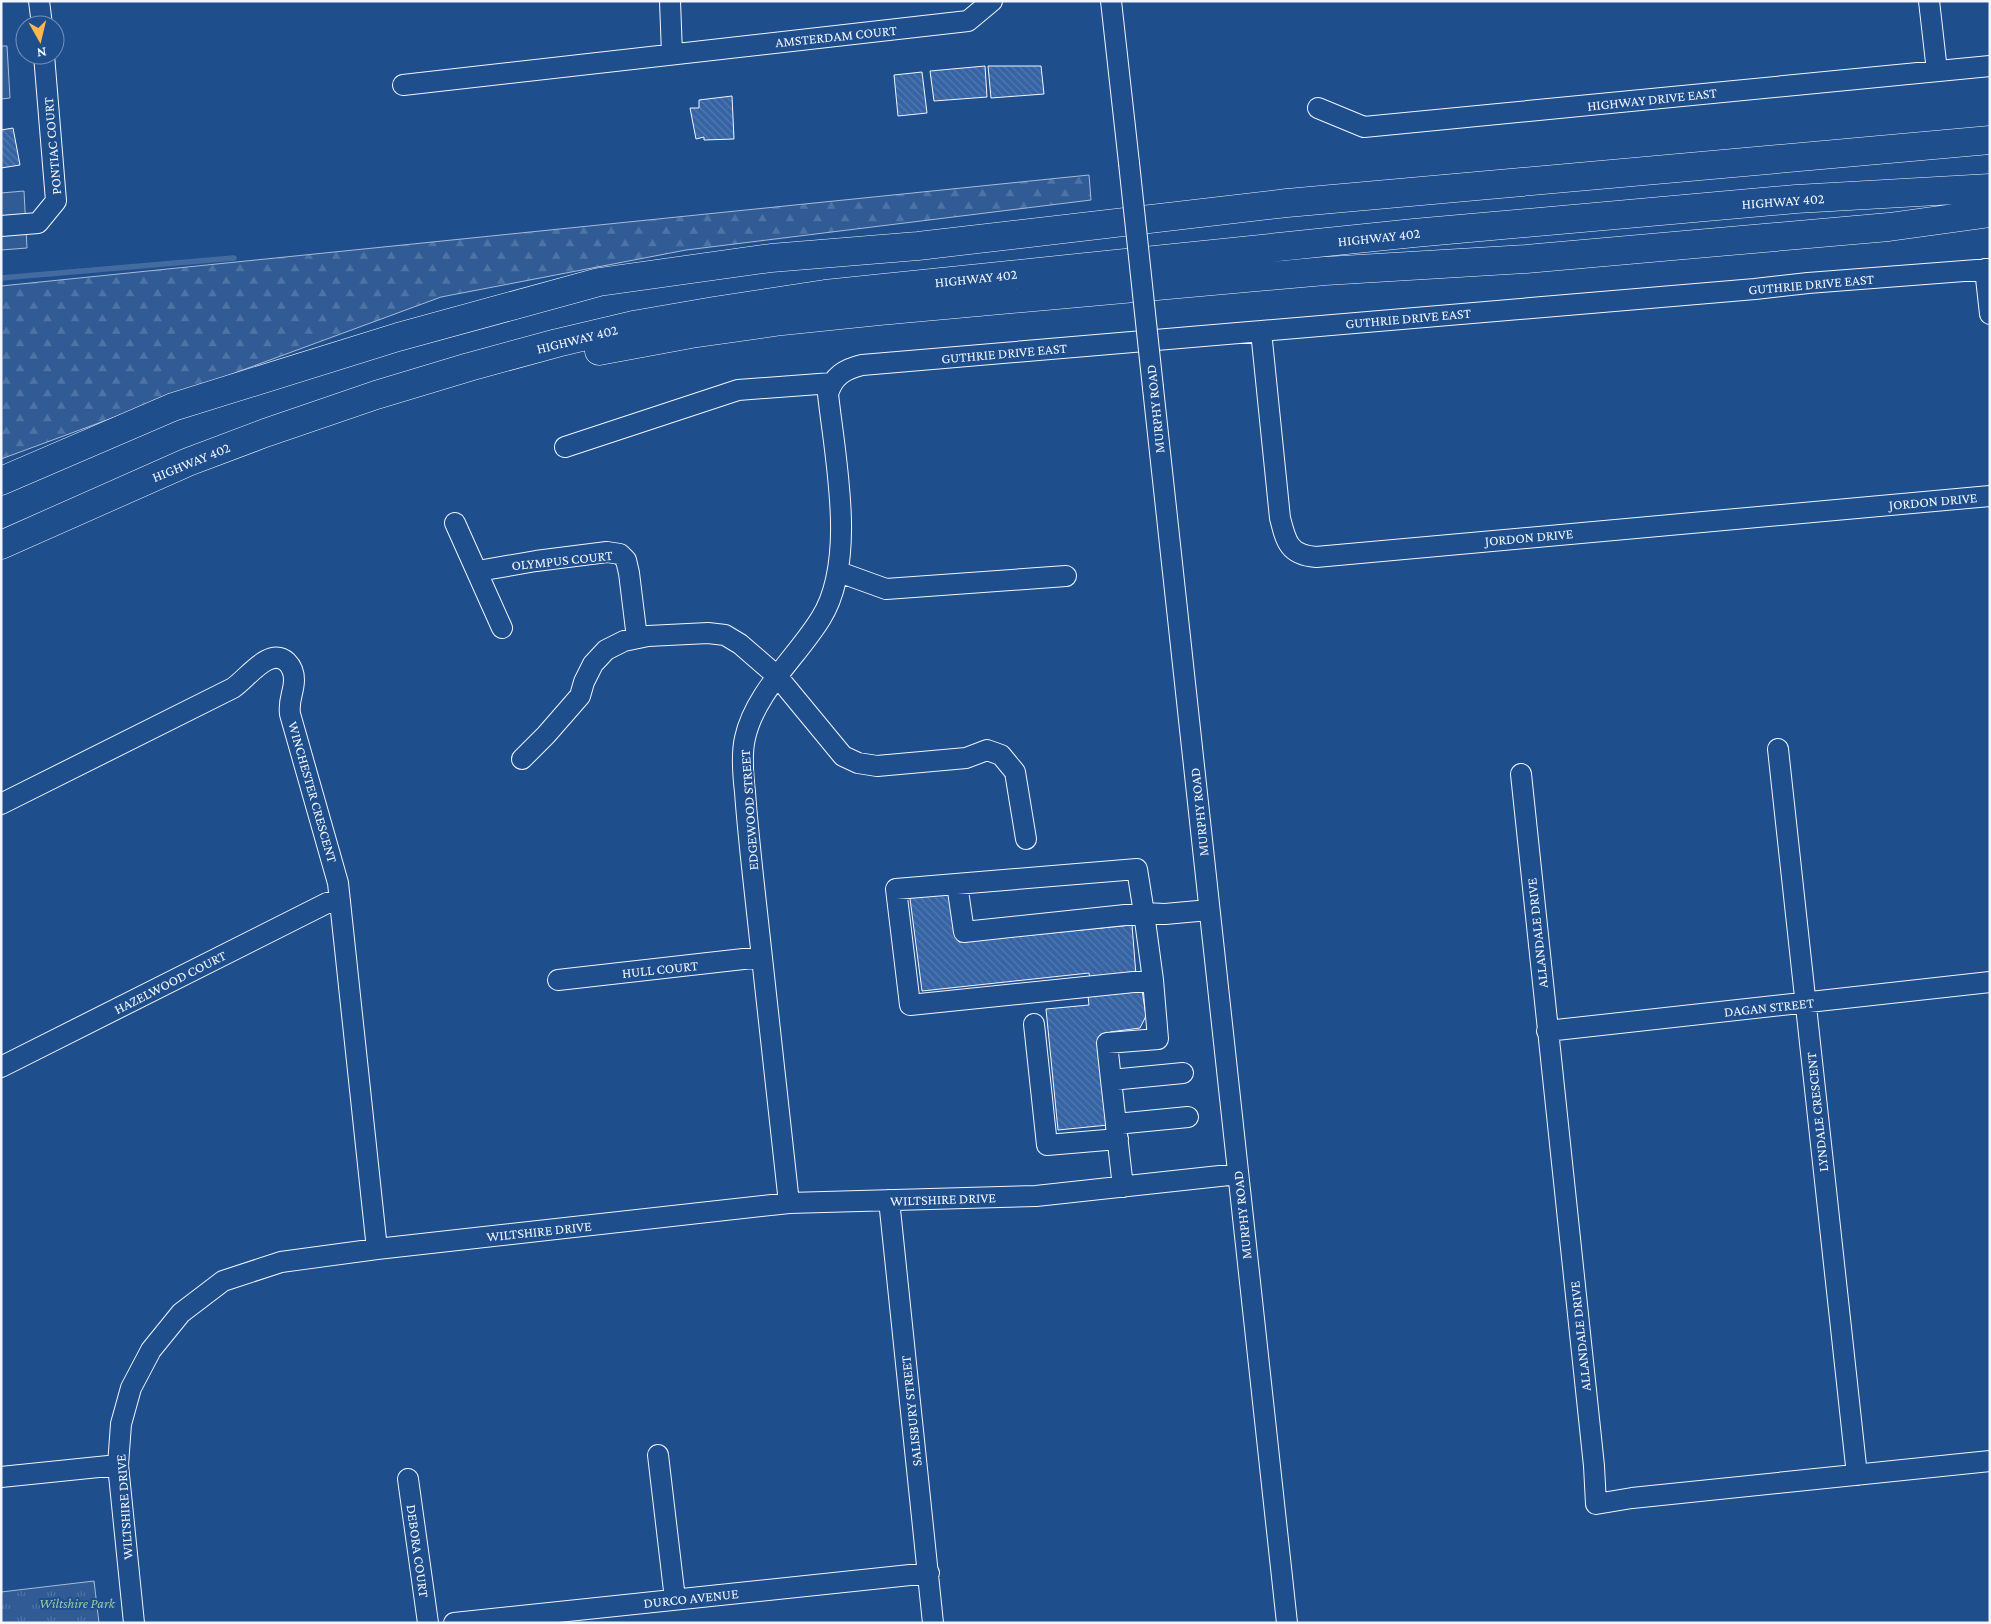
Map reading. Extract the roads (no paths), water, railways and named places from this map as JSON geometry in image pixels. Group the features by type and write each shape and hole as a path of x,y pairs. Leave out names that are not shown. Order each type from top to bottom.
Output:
{"highway":[{"path":"1287,203 1573,161 1878,134 1990,121"},
{"path":"1,481 174,407 398,337 599,282 771,258 918,246 1287,203 1990,140"},
{"path":"1796,199 1990,175"},
{"name":"HIGHWAY 402","path":"1,545 188,462 265,433 376,395 469,367 633,325 826,294 1176,257 1414,233 1796,199 1990,188"},
{"path":"265,433 421,392 580,355 690,334 782,321 1325,271 1526,259 1889,226 1990,213"},
{"path":"1889,226 1990,223"}],"street":[{"path":"39,1 41,15"},
{"path":"670,1 672,54"},
{"name":"AMSTERDAM COURT","path":"403,85 968,21 992,1"},
{"name":"MURPHY ROAD","path":"1111,1 1286,1623"},
{"path":"1929,1 1937,71"},
{"name":"PONTIAC COURT","path":"1,226 38,223 56,201 45,65"},
{"name":"HIGHWAY DRIVE EAST","path":"1318,108 1364,127 1990,66"},
{"path":"1988,269 1990,314"},
{"name":"GUTHRIE DRIVE EAST","path":"832,383 839,374 848,368 862,365 1988,269"},
{"name":"JORDON DRIVE","path":"1261,331 1280,518 1289,545 1295,552 1304,556 1316,557 1990,496"},
{"path":"565,447 738,390 832,383"},
{"name":"EDGEWOOD STREET","path":"789,1203 761,957 746,811 743,757 745,738 752,719 777,676 822,617 833,594 839,572 840,506 828,394 832,383"},
{"path":"455,523 502,628"},
{"name":"OLYMPUS COURT","path":"478,571 607,552 620,554 626,560 629,573 638,638"},
{"path":"839,572 886,589 1066,576"},
{"path":"522,759 580,696 584,682 593,664 606,650 624,641 638,638 708,633 725,635 740,644 777,676 843,756 858,764 877,766 966,758 987,750 1001,755 1015,772 1026,840"},
{"name":"WINCHESTER CRESCENT","path":"1,804 233,688 265,661 281,658 292,668 294,686 288,704 290,714 334,865 340,901 377,1249"},
{"name":"LYNDALE CRESCENT","path":"1778,749 1857,1475"},
{"name":"ALLANDALE DRIVE","path":"1521,774 1594,1466 1596,1504 1632,1498 1990,1461"},
{"path":"1123,1187 1107,1043 1158,1039 1153,980 1137,868 896,889 910,1004 1153,980"},
{"path":"957,884 964,932 1144,913 1165,914 1209,910"},
{"name":"HAZELWOOD COURT","path":"1,1067 327,904 340,901"},
{"name":"HULL COURT","path":"558,980 761,957"},
{"name":"DAGAN STREET","path":"1547,1031 1990,982"},
{"path":"1034,1024 1047,1145 1188,1117"},
{"path":"1111,1080 1183,1073"},
{"name":"WILTSHIRE DRIVE","path":"134,1623 118,1465 121,1424 131,1388 151,1350 181,1313 223,1281 281,1262 377,1249 789,1203 1036,1196 1238,1174"},
{"name":"SALISBURY STREET","path":"889,1200 934,1623"},
{"path":"658,1455 675,1599"},
{"path":"1,1476 118,1465"},
{"name":"DEBORA COURT","path":"408,1479 428,1623"},
{"name":"DURCO AVENUE","path":"454,1623 929,1573"}],"waterway":[{"path":"1,278 234,258"}],"park label":[{"name":"Wiltshire Park","path":"77,1603"}]}
